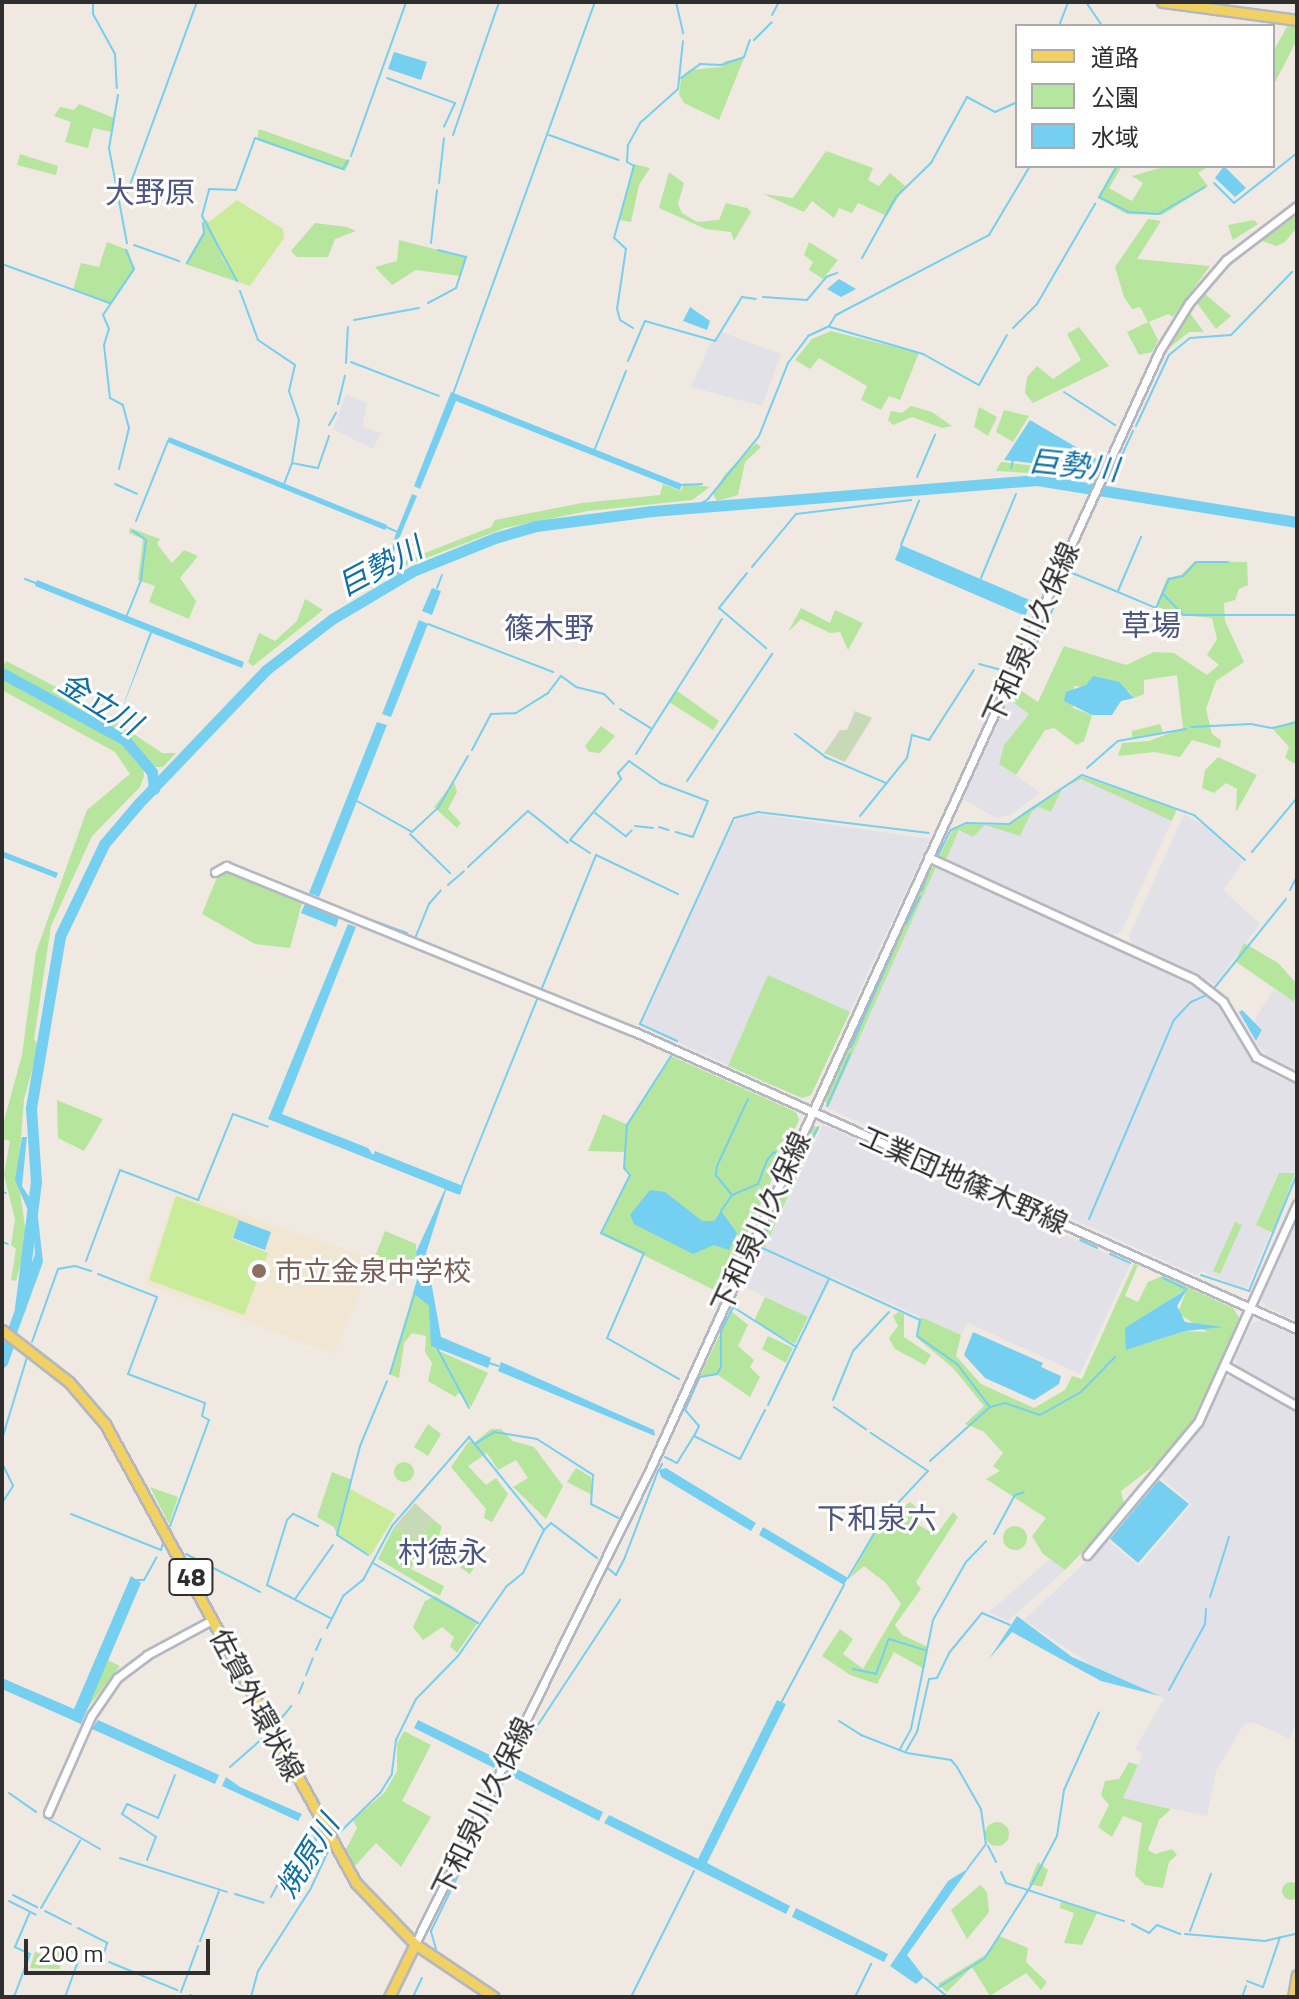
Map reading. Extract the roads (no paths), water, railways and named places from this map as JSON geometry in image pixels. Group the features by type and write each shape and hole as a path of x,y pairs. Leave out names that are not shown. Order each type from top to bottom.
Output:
{"main road":[{"path":"1162,2 1297,20"},
{"name":"佐賀外環状線","path":"2,1330 69,1382 105,1424 337,1856 415,1944 494,1997"},
{"path":"389,1997 415,1944"},
{"path":"1293,1997 1297,1975"}],"street":[{"name":"下和泉川久保線","path":"415,1944 650,1469 1160,350 1189,303 1241,246 1297,206"},
{"path":"928,857 1194,979 1223,1002 1256,1057 1297,1078"},
{"name":"工業団地篠木野線","path":"215,872 226,866 633,1031 1297,1329"},
{"path":"1087,1555 1175,1454 1226,1366 1297,1204"},
{"path":"1226,1366 1297,1406"},
{"path":"48,1813 91,1716 129,1668 212,1620"}],"water":[{"path":"394,52 427,62 421,80 388,69"},
{"path":"1226,168 1246,188 1235,197 1215,178"},
{"path":"839,279 856,289 841,297 827,289"},
{"path":"690,307 710,321 707,330 683,321"},
{"path":"451,392 682,484 680,490 456,401 420,489 414,486"},
{"path":"1030,420 1098,460 1092,470 1004,460"},
{"path":"169,437 387,525 385,530 167,442"},
{"path":"412,494 417,496 390,560 395,536"},
{"path":"901,545 1032,601 1025,616 895,560"},
{"path":"37,580 244,662 242,668 152,633 119,717 150,632 35,586"},
{"path":"432,588 441,591 432,615 422,611"},
{"path":"419,620 428,624 391,717 382,714"},
{"path":"1093,676 1119,682 1134,698 1121,701 1112,715 1092,715 1064,701 1066,692 1086,685"},
{"path":"377,722 387,725 319,897 309,893"},
{"path":"2,851 58,873 56,878 2,857"},
{"path":"305,904 339,918 336,927 301,913"},
{"path":"348,924 356,927 282,1114 368,1148 373,1155 375,1151 463,1186 460,1195 446,1190 426,1253 441,1337 491,1358 488,1368 431,1346 429,1306 413,1293 419,1273 416,1252 445,1189 268,1119"},
{"path":"1242,1010 1262,1030 1256,1041 1239,1012"},
{"path":"22,1137 27,1137 22,1186 37,1209 43,1262 8,1358 2,1346 35,1254 33,1222 15,1180"},
{"path":"650,1190 665,1192 702,1221 714,1221 721,1211 737,1233 729,1250 714,1245 693,1254 634,1224 630,1215"},
{"path":"239,1220 271,1232 265,1250 233,1238"},
{"path":"1187,1289 1177,1306 1185,1322 1223,1327 1185,1331 1126,1350 1125,1328"},
{"path":"973,1332 1043,1363 1041,1367 1061,1376 1059,1384 1034,1400 985,1378 964,1355"},
{"path":"501,1362 654,1430 655,1436 498,1371"},
{"path":"666,1468 756,1523 751,1531 661,1477 659,1470"},
{"path":"1159,1480 1189,1504 1138,1563 1110,1539"},
{"path":"763,1527 848,1578 844,1585 759,1535"},
{"path":"131,1576 141,1583 81,1724 2,1689 2,1678 74,1709"},
{"path":"1017,1616 1072,1657 1160,1696 1101,1681 1012,1632 989,1659"},
{"path":"777,1700 786,1704 707,1863 790,1906 786,1914 604,1823 609,1815 698,1859"},
{"path":"98,1720 219,1775 215,1784 92,1729"},
{"path":"418,1720 498,1759 494,1768 414,1728"},
{"path":"511,1766 603,1812 599,1821 507,1774"},
{"path":"226,1777 240,1787 302,1814 298,1821 222,1786"},
{"path":"969,1868 907,1955 924,1977 916,1984 890,1966 948,1881"},
{"path":"796,1908 888,1954 884,1962 792,1917"}],"waterway":[{"path":"93,2 93,14 115,54 117,88"},
{"path":"127,193 197,2"},
{"path":"351,156 406,2"},
{"path":"453,135 499,2"},
{"path":"453,394 595,2"},
{"path":"676,2 683,33"},
{"path":"772,15 779,2"},
{"path":"1060,24 1068,2"},
{"path":"1086,2 1101,24"},
{"path":"754,40 772,22"},
{"path":"681,78 700,64 721,65 744,57 750,40"},
{"path":"633,328 620,320 617,309 626,249 614,238 634,166 627,162 628,145 640,123 678,89 683,41"},
{"path":"387,78 455,103 444,127"},
{"path":"118,95 109,148 127,243"},
{"path":"862,258 896,197 931,163 967,97 995,112 1015,103"},
{"path":"549,135 619,160"},
{"path":"237,281 202,216 209,189 236,190 255,138 343,169 348,160"},
{"path":"439,183 444,138"},
{"path":"1214,183 1234,203 1297,153"},
{"path":"691,509 708,499 759,436 788,363 808,336 829,326 836,315 989,235 1029,168"},
{"path":"1116,168 1099,197 1128,212 1158,214 1205,187"},
{"path":"431,243 437,190"},
{"path":"1013,328 1037,304 1095,204"},
{"path":"187,263 204,233 203,223"},
{"path":"134,245 179,261"},
{"path":"119,469 129,428 123,405 110,398 104,345 109,329 103,315 134,269 126,250"},
{"path":"428,303 456,288 466,257 438,250"},
{"path":"2,264 110,303"},
{"path":"1136,426 1169,355 1190,338 1231,335 1292,272"},
{"path":"763,297 807,300 826,277 837,273"},
{"path":"240,291 258,340 295,365 289,391 299,420 292,463"},
{"path":"628,361 645,321 715,341 742,297 756,299"},
{"path":"354,320 419,308"},
{"path":"346,363 348,327"},
{"path":"830,327 923,354 979,385 1007,335"},
{"path":"351,362 439,396"},
{"path":"594,451 626,371"},
{"path":"338,404 345,376"},
{"path":"1064,392 1115,425"},
{"path":"329,425 336,413"},
{"path":"1111,479 1133,431"},
{"path":"917,477 935,435"},
{"path":"284,484 292,463 318,468 329,436"},
{"path":"136,521 168,441"},
{"path":"1011,468 1013,460"},
{"name":"巨勢川","path":"20,1308 36,1182 31,1108 60,936 104,844 138,804 266,670 332,619 413,571 495,538 536,526 652,511 1037,480 1297,522"},
{"path":"115,484 137,494"},
{"path":"682,485 702,484"},
{"path":"981,578 1016,494"},
{"path":"752,567 796,514 911,500"},
{"path":"901,545 919,501"},
{"path":"386,527 398,532"},
{"path":"127,615 141,580 146,540 133,531"},
{"path":"1118,591 1141,537"},
{"path":"391,557 394,566"},
{"path":"1019,681 1070,572 1156,608 1169,579 1183,576 1196,562 1228,562"},
{"name":"巨勢川","path":"397,571 400,578"},
{"path":"747,573 719,608 766,648"},
{"path":"437,588 442,575"},
{"path":"25,579 38,584"},
{"path":"1164,595 1183,615 1297,615"},
{"path":"636,754 722,619"},
{"path":"428,624 553,672"},
{"path":"687,781 772,654"},
{"path":"979,664 1005,671"},
{"path":"860,816 907,758 912,735 929,740 974,670"},
{"name":"金立川","path":"2,673 125,740 152,772 154,789"},
{"path":"472,750 491,714 516,713 548,693 561,676 576,687 604,694 614,704"},
{"path":"620,709 651,728"},
{"path":"115,722 119,715"},
{"path":"1191,727 1251,724 1272,728 1297,722"},
{"name":"金立川","path":"110,731 112,727"},
{"path":"1087,768 1118,741 1186,729"},
{"path":"795,734 825,757 886,783"},
{"path":"357,801 412,832 438,808 468,756"},
{"path":"590,853 570,840 621,779 618,773 629,761 660,783 708,801 693,837 676,832"},
{"path":"938,855 951,830 966,823 1009,824 1082,775 1194,815 1245,860"},
{"path":"1252,852 1297,798"},
{"path":"468,867 528,811 568,843"},
{"path":"677,1041 640,1024 734,818 758,812 929,833"},
{"path":"595,813 626,836 632,830"},
{"path":"635,826 653,828"},
{"path":"659,827 669,830"},
{"path":"410,834 450,873"},
{"path":"542,988 596,855 678,894"},
{"path":"922,890 930,868"},
{"path":"448,885 464,871"},
{"path":"1290,890 1297,876"},
{"path":"416,936 429,904 441,890"},
{"path":"906,924 920,896"},
{"path":"1215,987 1286,899"},
{"path":"360,916 407,933"},
{"path":"851,1047 902,930"},
{"path":"1089,1219 1174,1020 1191,1002 1207,995"},
{"path":"462,1185 538,997"},
{"path":"827,1106 850,1054"},
{"path":"671,1056 627,1125 624,1168 630,1175 601,1233 644,1253 607,1338 679,1379"},
{"path":"721,1211 732,1195 716,1175 717,1166 748,1099"},
{"path":"86,1261 120,1170 198,1200 233,1114 268,1127"},
{"path":"803,1154 818,1128"},
{"path":"732,1195 758,1184 767,1160 774,1152 779,1155"},
{"path":"779,1201 798,1162"},
{"path":"1201,1275 1249,1291 1297,1174"},
{"path":"2,1192 6,1193"},
{"path":"776,1212 760,1247 920,1320 917,1336 957,1364 990,1407"},
{"path":"1080,1240 1097,1248"},
{"path":"2,1242 8,1244"},
{"path":"1110,1254 1130,1263"},
{"path":"32,1342 58,1269 75,1266 91,1271"},
{"path":"98,1274 157,1297 128,1374 205,1403 202,1416 209,1420 170,1526"},
{"path":"1163,1278 1187,1289"},
{"path":"768,1405 829,1279"},
{"path":"390,1374 415,1292"},
{"path":"665,1457 677,1463 699,1426 685,1410 700,1377 717,1374 721,1367 721,1331 733,1307 796,1347"},
{"path":"833,1400 853,1351 889,1312"},
{"name":"巨勢川","path":"2,1362 9,1343"},
{"path":"437,1348 469,1408"},
{"path":"2,1439 27,1357"},
{"path":"930,1461 990,1407 1005,1403 1040,1415 1081,1392 1115,1357"},
{"path":"489,1363 499,1366"},
{"path":"368,1555 337,1535 360,1446 387,1381"},
{"path":"834,1407 866,1429"},
{"path":"694,1436 740,1459 765,1410"},
{"path":"475,1444 494,1432 537,1439 593,1475 591,1504 619,1518"},
{"path":"848,1578 882,1520 928,1471 871,1433"},
{"path":"327,1628 343,1596 363,1580 392,1526 469,1437 544,1530 523,1573 506,1587 458,1656 416,1699 396,1740 392,1774 380,1793 335,1837"},
{"path":"2,1463 13,1486 2,1503"},
{"path":"659,1470 662,1464"},
{"path":"609,1569 616,1575 658,1471"},
{"path":"994,1534 1015,1495 1024,1492"},
{"path":"71,1514 161,1550 163,1543"},
{"path":"318,1526 293,1514 287,1520 267,1585 330,1618"},
{"path":"544,1530 551,1523 597,1558"},
{"path":"1210,1597 1229,1537"},
{"path":"900,1749 911,1729 933,1620 966,1562 986,1541"},
{"path":"295,1599 333,1545"},
{"path":"186,1554 260,1592"},
{"path":"136,1580 144,1580 157,1557"},
{"path":"373,1563 478,1623"},
{"path":"781,1703 844,1585"},
{"path":"436,1949 431,1931 511,1766 620,1600"},
{"path":"1169,1690 1205,1624 1206,1609"},
{"path":"906,1751 917,1732 929,1679 937,1678 949,1653 982,1613 1010,1625"},
{"path":"316,1650 321,1639"},
{"path":"853,1669 876,1674 889,1639 925,1650"},
{"path":"306,1675 313,1658"},
{"path":"299,1693 303,1683"},
{"path":"275,1726 291,1706"},
{"path":"939,1987 985,1958 1029,1889 1057,1836 1064,1790 1099,1712"},
{"path":"839,1721 861,1735 907,1753 951,1760 981,1809 986,1844 967,1869"},
{"path":"230,1767 264,1737"},
{"path":"147,1860 156,1837 122,1814 127,1804 158,1818 175,1775"},
{"path":"9,1793 36,1812"},
{"path":"48,1819 100,1849"},
{"path":"271,1897 309,1825 316,1840"},
{"path":"41,1908 80,1841"},
{"name":"焼原川","path":"251,1997 258,1971 311,1888 332,1843"},
{"path":"988,1846 996,1862"},
{"path":"120,1858 227,1892"},
{"path":"631,1997 694,1871"},
{"path":"1001,1872 1006,1883 1124,1921"},
{"path":"1190,1931 1211,1874"},
{"path":"200,1941 219,1891"},
{"path":"235,1894 264,1903"},
{"path":"13,1895 37,1907"},
{"path":"9,1901 36,1915"},
{"path":"45,1911 71,1924"},
{"path":"14,1997 30,1954 15,1947 30,1912"},
{"path":"1132,1924 1149,1933 1157,1925 1180,1934"},
{"path":"78,1928 107,1943 102,1960"},
{"path":"1185,1934 1265,1941 1295,1934"},
{"path":"1247,1981 1263,1987 1280,1937"},
{"path":"181,1992 198,1946"},
{"path":"65,1997 79,1959 70,1949"},
{"path":"109,1962 177,1990"},
{"path":"855,1997 871,1964"},
{"path":"413,1997 422,1978"},
{"path":"925,1978 948,1997"},
{"path":"1242,1997 1246,1986"},
{"path":"190,1995 195,1997"},
{"path":"557,1997 562,1997"}],"place":[{"name":"市立金泉中学校","path":"259,1271"}],"district":[{"name":"大野原","path":"150,192"},
{"name":"草場","path":"1151,625"},
{"name":"篠木野","path":"549,628"},
{"name":"下和泉六","path":"877,1518"},
{"name":"村徳永","path":"443,1552"}]}
